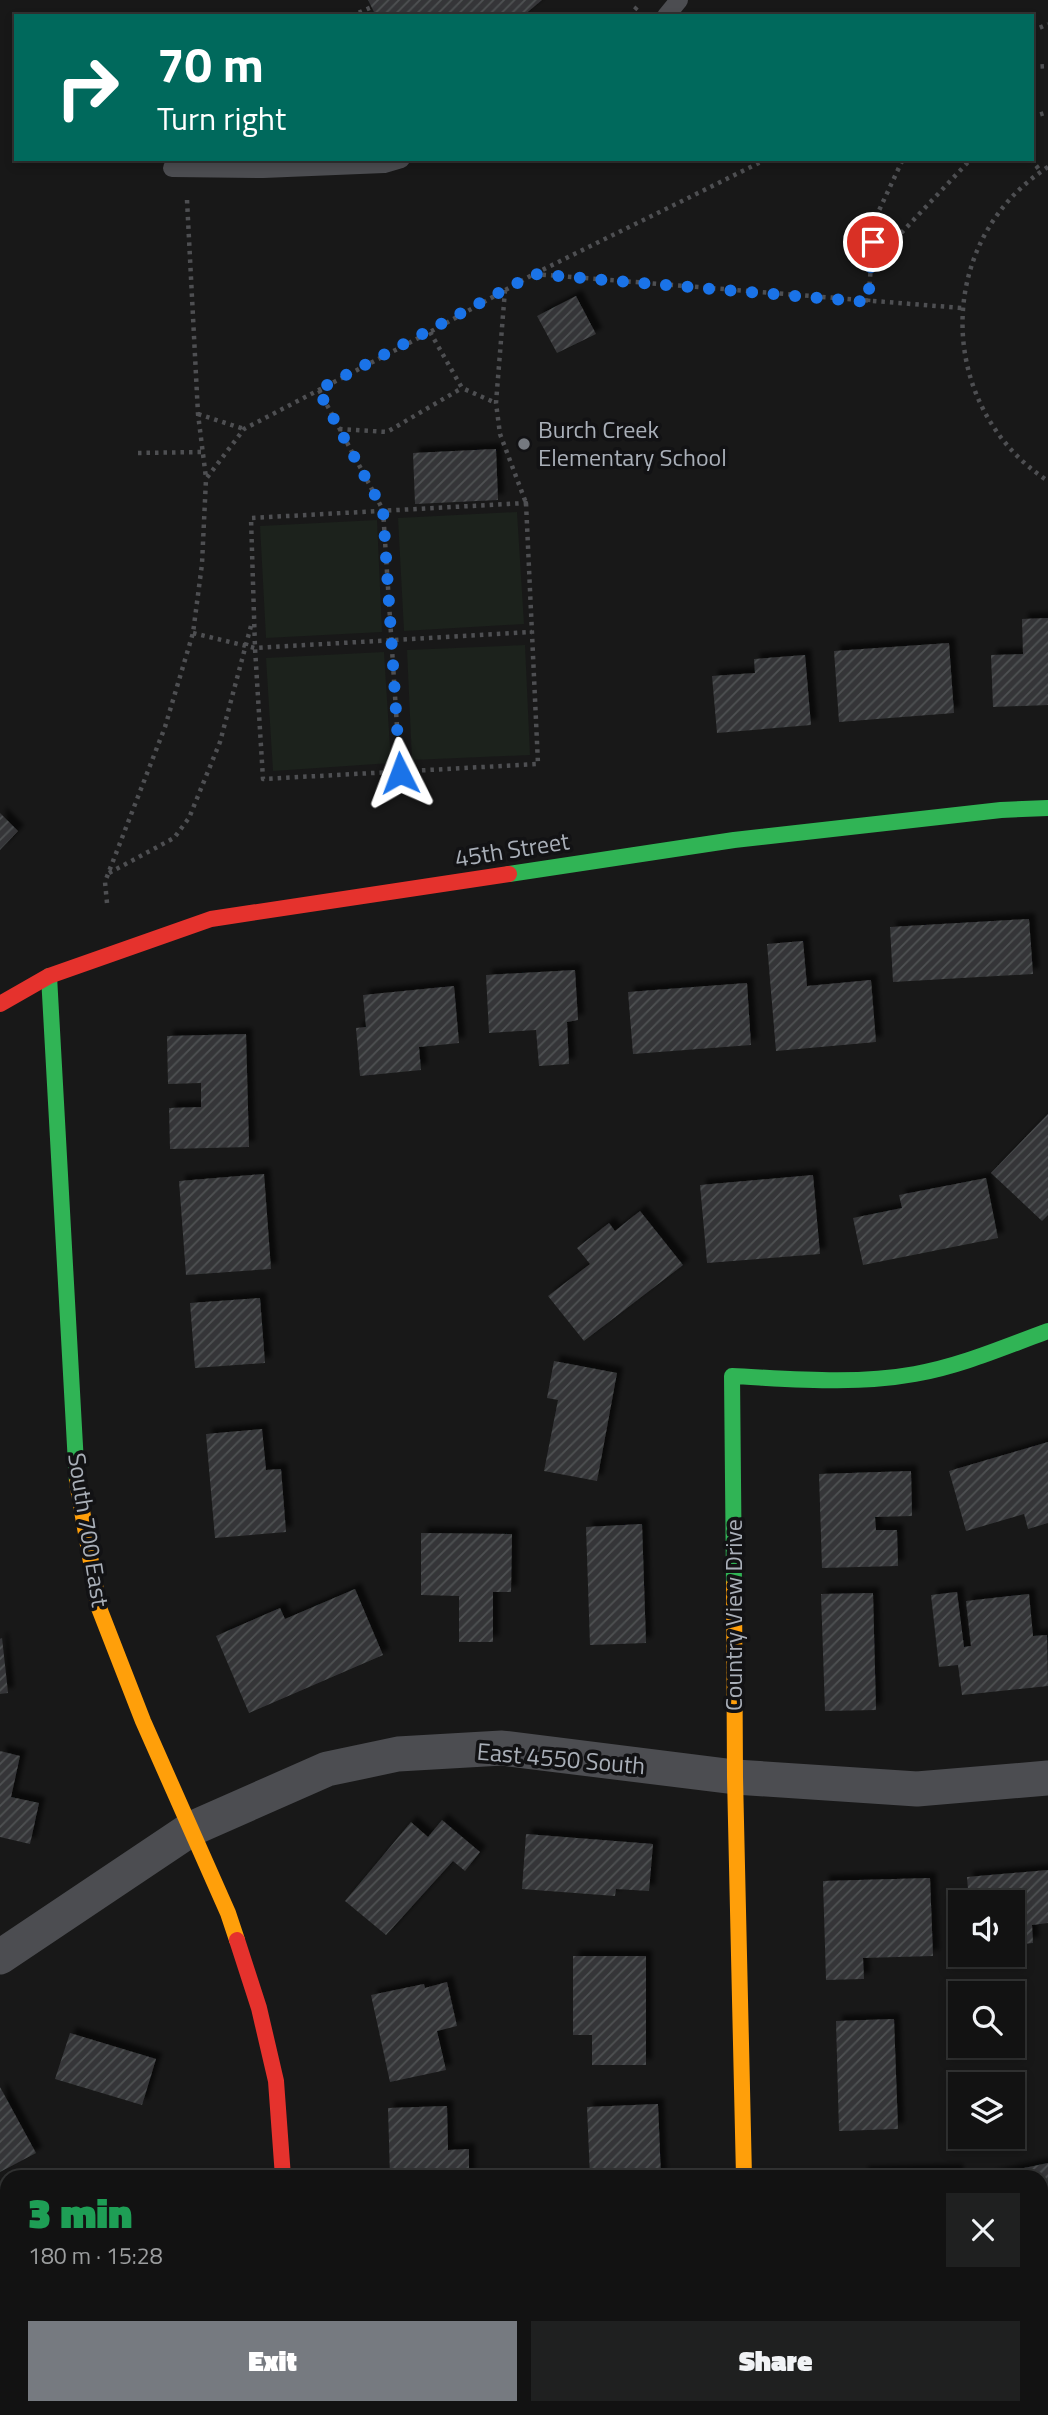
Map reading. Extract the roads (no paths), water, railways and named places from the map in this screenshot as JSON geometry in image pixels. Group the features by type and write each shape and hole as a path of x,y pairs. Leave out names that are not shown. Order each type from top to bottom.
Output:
{"street":[{"name":"45th Street","path":"0,1004 49,976 211,919 734,840 1001,810 1048,808"},
{"name":"South 700 East","path":"49,976 77,1484 99,1608 144,1721 228,1913 259,2008 276,2081 284,2170"},
{"name":"Country View Drive","path":"744,2170 735,1777 732,1376 852,1381 915,1374 975,1358 1048,1331"},
{"name":"East 4550 South","path":"0,1957 191,1829 327,1769 398,1754 502,1748 735,1777 917,1789 1048,1778"}],"lane":[{"path":"668,14 679,0"},
{"path":"172,168 262,169 384,164 394,161"}],"place":[{"name":"Burch Creek Elementary School","path":"524,444"}]}
